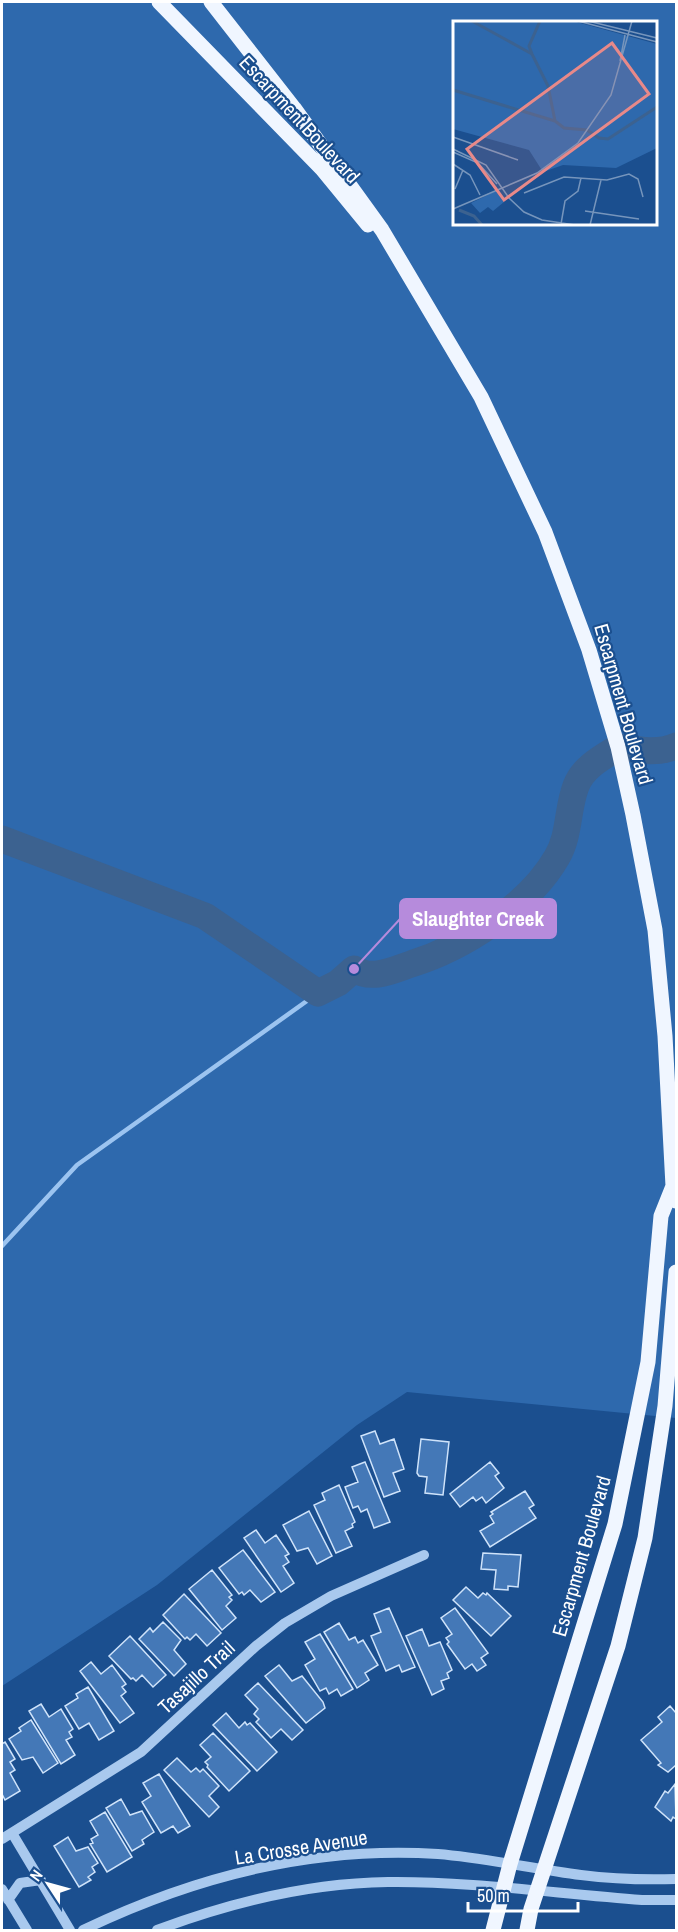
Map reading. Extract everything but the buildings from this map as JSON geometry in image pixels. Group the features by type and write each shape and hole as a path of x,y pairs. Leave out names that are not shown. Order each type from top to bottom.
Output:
{"main road":[{"name":"Escarpment Boulevard","path":"159,2 322,169 405,271"},
{"name":"Escarpment Boulevard","path":"211,2 333,161 382,230 481,397 518,474 545,532 589,650 618,747 655,930 665,1036 675,1194 661,1216 648,1362 615,1524 510,1864 493,1930"},
{"path":"526,1930 618,1646 645,1538 664,1406 676,1272"}],"street":[{"name":"Tasajillo Trail","path":"2,1839 141,1752 256,1646 285,1623 331,1596 423,1556"},
{"path":"12,1833 70,1930"},
{"name":"La Crosse Avenue","path":"83,1930 166,1894 223,1877 279,1864 341,1855 439,1854 615,1878 676,1879"},
{"path":"8,1900 20,1883 41,1880"},
{"path":"157,1930 258,1900 345,1886 401,1882 537,1893 676,1900"},
{"path":"2,1889 27,1930"}],"shaded area":[{"path":"2,2 676,2 676,1418 407,1392 357,1425 157,1585 2,1686"}],"waterway":[{"path":"2,839 205,916 318,993 338,983 354,969 368,974 397,969 452,947 493,923 530,892 557,857 564,840 576,786 588,768 619,747 655,751 676,746"},
{"path":"2,1246 77,1165 318,993"}],"place":[{"name":"Slaughter Creek","path":"354,969"}]}
